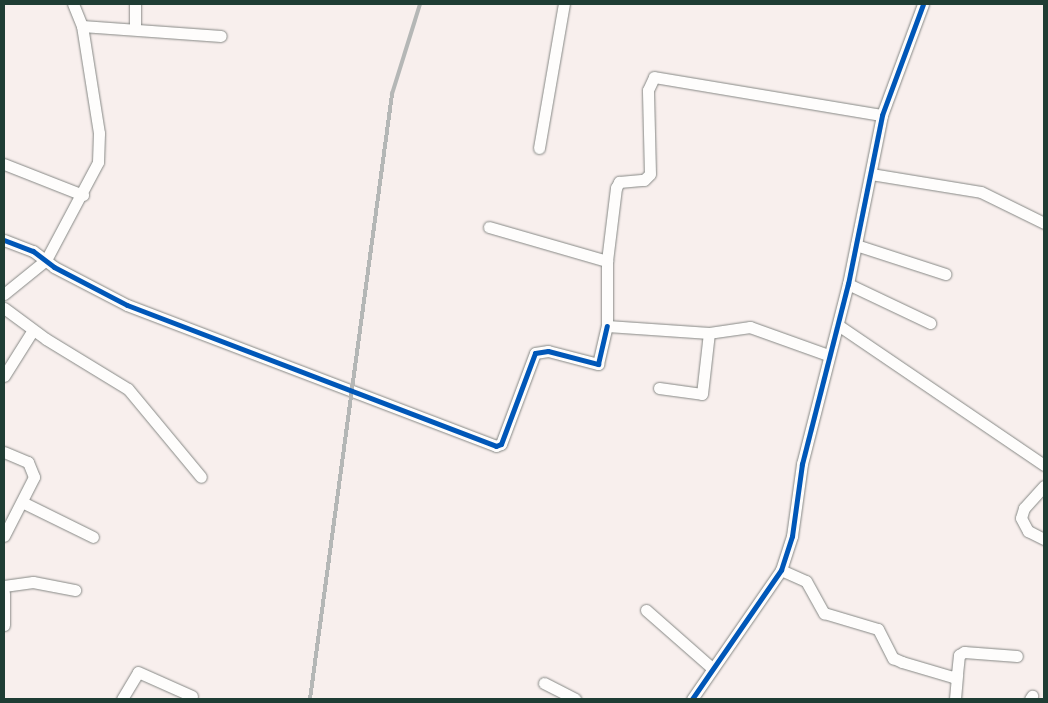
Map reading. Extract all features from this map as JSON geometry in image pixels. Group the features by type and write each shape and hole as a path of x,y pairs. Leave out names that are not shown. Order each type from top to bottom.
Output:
{"street":[{"path":"4,294 46,260 97,168 100,148 82,26 73,4"},
{"path":"135,4 135,28"},
{"path":"539,148 564,4"},
{"path":"692,699 781,570 792,536 802,464 828,354 838,326 848,284 882,115 923,4"},
{"path":"82,26 135,28 221,36"},
{"path":"4,240 33,251 127,305 496,446 501,444 535,353 548,351 598,364 607,326 607,261 617,184 644,180 652,170 648,90 652,78 882,115"},
{"path":"4,164 83,195"},
{"path":"871,174 972,190 1044,223"},
{"path":"489,226 607,261"},
{"path":"856,245 945,274"},
{"path":"848,284 930,323"},
{"path":"4,308 33,330 128,389 201,477"},
{"path":"607,326 710,333 750,327 828,354"},
{"path":"838,326 1044,465"},
{"path":"4,376 33,330"},
{"path":"659,388 702,394 710,333"},
{"path":"4,452 28,462 33,468 34,477 4,536"},
{"path":"1044,486 1024,508 1021,518 1028,531 1044,539"},
{"path":"22,502 93,537"},
{"path":"781,570 806,581 824,613 878,629 893,658 947,676 957,674"},
{"path":"4,586 33,582 75,590"},
{"path":"4,593 4,625"},
{"path":"646,610 712,668"},
{"path":"955,699 957,659 964,652 1017,656"},
{"path":"122,699 138,672 192,696"},
{"path":"544,683 575,699"}],"railway":[{"path":"310,699 392,94 420,4"}],"cycle path":[{"path":"692,699 781,570 792,536 802,464 848,284 882,115 923,4"},
{"path":"4,240 33,251 54,267 127,305 496,446 501,444 535,353 548,351 598,364 607,326"}]}
